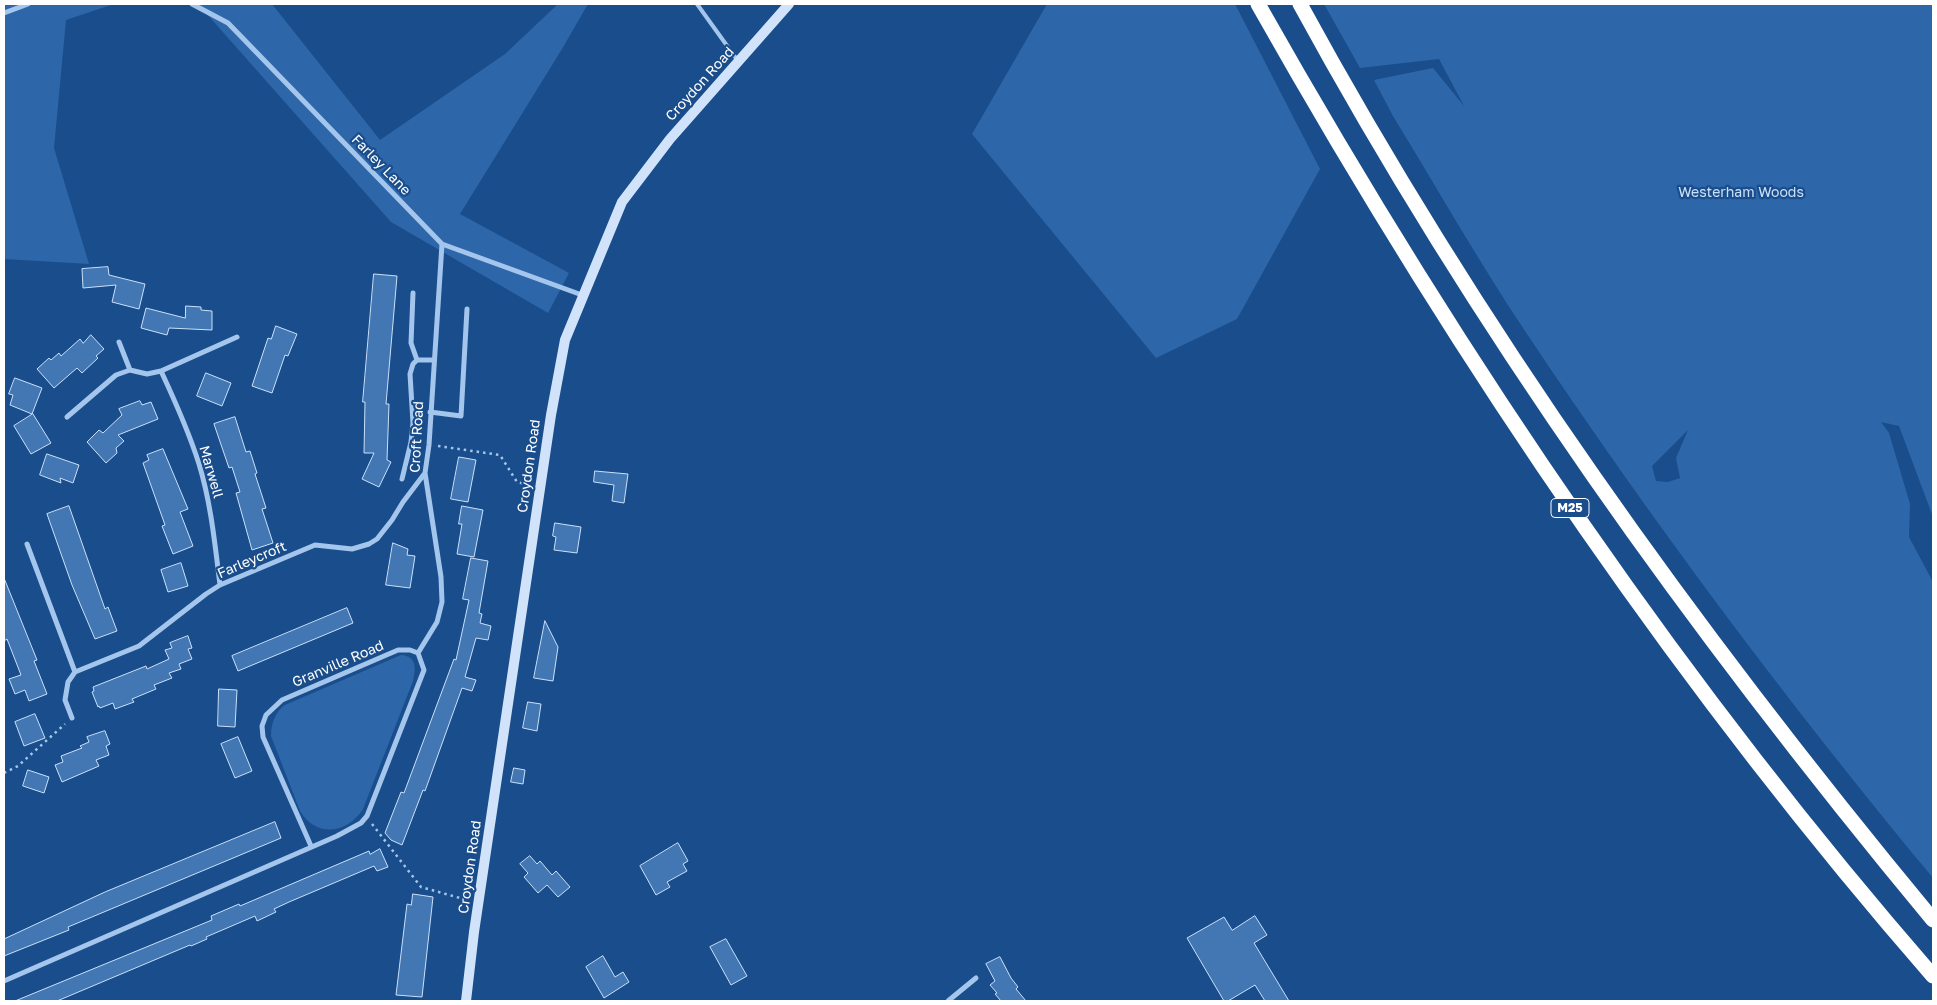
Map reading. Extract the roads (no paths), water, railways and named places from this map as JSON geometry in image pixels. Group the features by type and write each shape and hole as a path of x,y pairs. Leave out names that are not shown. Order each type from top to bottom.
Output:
{"highway":[{"name":"M25","path":"1258,4 1327,125 1408,260 1498,400 1586,530 1685,666 1773,782 1933,976"},
{"name":"M25","path":"1300,4 1430,226 1508,350 1597,482 1688,610 1776,726 1933,920"}],"main road":[{"name":"Croydon Road","path":"466,1001 540,487 565,340 622,202 670,139 789,4"}],"street":[{"path":"4,13 28,4"},
{"name":"Farley Lane","path":"192,4 228,23 442,244 582,295"},
{"name":"Croft Road","path":"418,653 437,622 442,602 441,577 425,473 429,445 442,244"},
{"path":"413,293 411,343 418,360"},
{"path":"430,412 461,416 468,309"},
{"path":"67,418 116,375 130,370 147,374 161,371 237,337"},
{"path":"119,342 130,370"},
{"path":"402,479 411,442 413,422 410,374 413,364 418,360 434,360"},
{"name":"Marwell","path":"161,371 199,464 211,515 220,585"},
{"name":"Farleycroft","path":"75,672 139,646 220,585 315,545 352,549 369,544 377,539 392,520 425,473"},
{"path":"27,544 75,672 68,682 65,700 72,718"},
{"name":"Granville Road","path":"311,846 263,736 262,726 266,715 282,700 398,650 410,650 418,653"},
{"path":"4,981 355,827 366,817 424,670 418,653"},
{"path":"948,1001 976,978"}],"lane":[{"path":"697,4 738,62"}],"park label":[{"name":"Westerham Woods","path":"1741,193"}]}
